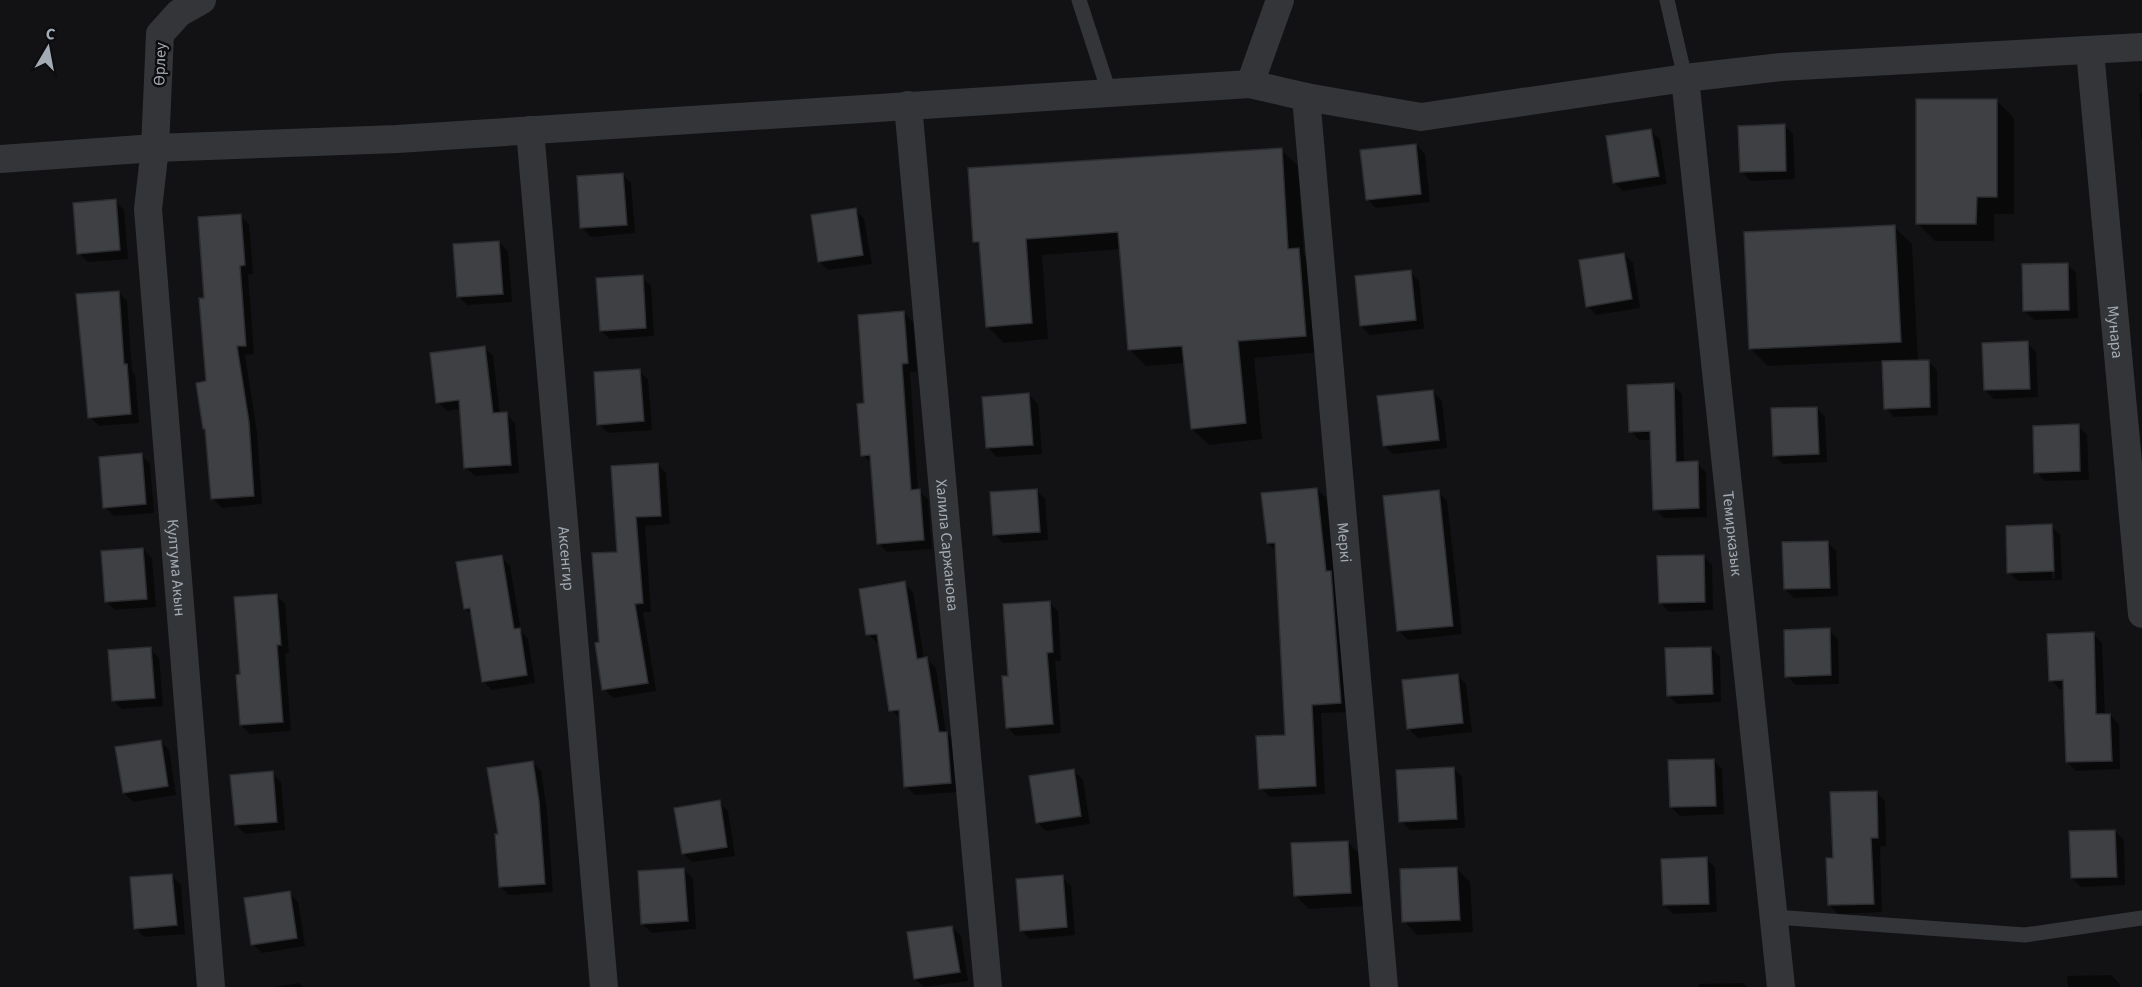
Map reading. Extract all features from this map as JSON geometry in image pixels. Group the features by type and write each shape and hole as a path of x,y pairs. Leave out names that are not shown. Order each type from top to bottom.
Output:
{"street":[{"name":"Өрлеу","path":"155,148 160,34 179,13 202,0"},
{"path":"1250,84 1280,0"},
{"path":"0,159 155,148 397,139 1250,84 1306,97 1421,117 1685,78 1781,67 2142,47"},
{"name":"Мунара","path":"2090,51 2142,614"},
{"name":"Темирказык","path":"1685,78 1782,987"},
{"name":"Меркі","path":"1306,97 1384,987"},
{"name":"Халила Саржанова","path":"908,105 988,987"},
{"name":"Аксенгир","path":"530,130 604,987"},
{"name":"Култума Акын","path":"155,148 148,209 211,987"}],"lane":[{"path":"1079,0 1109,92"},
{"path":"1667,0 1685,78"},
{"path":"1774,917 2025,935 2142,918"}],"building":[{"path":"1916,99 1997,99 1997,197 1977,197 1976,224 1916,224"},
{"path":"1785,124 1786,171 1740,172 1738,126"},
{"path":"1651,129 1659,176 1613,183 1606,136"},
{"path":"1416,144 1421,194 1366,200 1360,150"},
{"path":"1282,148 1288,249 1299,248 1306,336 1238,341 1246,423 1191,429 1182,346 1128,350 1118,232 1026,239 1032,323 986,327 979,242 973,242 968,168"},
{"path":"623,173 627,225 580,228 577,176"},
{"path":"116,199 120,250 77,254 73,203"},
{"path":"856,208 863,255 818,262 811,215"},
{"path":"241,214 245,265 240,266 246,346 237,346 249,422 254,496 211,499 205,429 203,429 196,383 206,381 199,298 204,298 198,217"},
{"path":"1895,225 1901,342 1749,349 1744,232"},
{"path":"499,241 503,294 457,297 453,244"},
{"path":"1624,253 1632,299 1586,307 1579,260"},
{"path":"2068,263 2069,310 2023,311 2022,264"},
{"path":"1411,270 1416,320 1360,326 1355,276"},
{"path":"643,275 646,328 600,331 596,278"},
{"path":"119,291 124,364 127,364 131,414 88,418 76,294"},
{"path":"904,311 908,363 902,364 911,490 920,489 924,540 877,544 870,455 861,456 857,404 864,403 858,315"},
{"path":"2028,341 2030,389 1984,390 1982,343"},
{"path":"485,346 493,413 507,412 511,465 464,468 459,400 436,403 430,353"},
{"path":"1929,360 1930,407 1884,409 1882,361"},
{"path":"640,369 644,421 597,425 594,372"},
{"path":"1674,383 1676,462 1698,461 1699,508 1653,510 1650,431 1629,432 1627,385"},
{"path":"1433,390 1439,440 1383,446 1377,396"},
{"path":"1029,393 1033,445 986,448 982,397"},
{"path":"1817,407 1819,454 1773,456 1771,408"},
{"path":"2079,424 2080,471 2034,473 2033,426"},
{"path":"142,453 146,504 103,508 99,457"},
{"path":"658,463 661,516 636,517 643,603 635,604 648,683 602,690 595,643 599,642 592,553 617,552 611,466"},
{"path":"1317,488 1326,571 1331,571 1341,703 1312,705 1316,786 1259,789 1256,736 1285,735 1275,543 1267,543 1261,493"},
{"path":"1037,489 1040,532 993,535 990,492"},
{"path":"1439,490 1453,626 1397,631 1383,496"},
{"path":"2052,524 2054,571 2007,573 2006,526"},
{"path":"1828,541 1830,588 1784,589 1782,542"},
{"path":"143,548 147,599 105,602 101,551"},
{"path":"502,555 514,629 520,628 527,675 482,682 470,608 464,609 456,562"},
{"path":"1704,555 1705,602 1659,603 1657,556"},
{"path":"905,581 917,659 927,657 939,732 947,732 951,783 904,787 899,710 889,711 877,634 866,635 859,589"},
{"path":"277,594 281,645 277,645 283,722 240,725 236,675 240,674 234,597"},
{"path":"1050,601 1053,652 1047,653 1053,724 1006,728 1002,676 1008,676 1003,604"},
{"path":"1830,628 1831,675 1785,677 1784,630"},
{"path":"2094,632 2096,714 2110,714 2112,761 2066,762 2063,680 2049,681 2047,634"},
{"path":"151,647 155,698 112,701 108,650"},
{"path":"1711,647 1713,694 1667,696 1665,648"},
{"path":"1458,674 1463,723 1407,729 1402,680"},
{"path":"161,740 168,786 123,793 115,747"},
{"path":"1714,759 1716,806 1670,807 1668,760"},
{"path":"533,761 539,801 545,884 499,887 495,834 498,834 487,768"},
{"path":"1454,767 1457,819 1399,822 1396,770"},
{"path":"1074,769 1081,816 1036,823 1029,776"},
{"path":"273,771 277,822 235,825 230,775"},
{"path":"1877,791 1878,838 1871,838 1874,904 1828,905 1826,858 1833,858 1830,792"},
{"path":"720,800 727,847 682,854 674,808"},
{"path":"2115,830 2117,877 2071,878 2069,831"},
{"path":"1348,841 1351,893 1294,896 1291,843"},
{"path":"1707,857 1709,904 1663,905 1661,859"},
{"path":"1457,867 1460,920 1402,922 1400,869"},
{"path":"684,868 688,921 641,924 638,871"},
{"path":"172,874 177,925 134,929 130,877"},
{"path":"1063,875 1067,927 1020,931 1016,879"},
{"path":"290,891 297,938 251,945 244,898"},
{"path":"952,926 960,972 914,979 907,932"}]}
